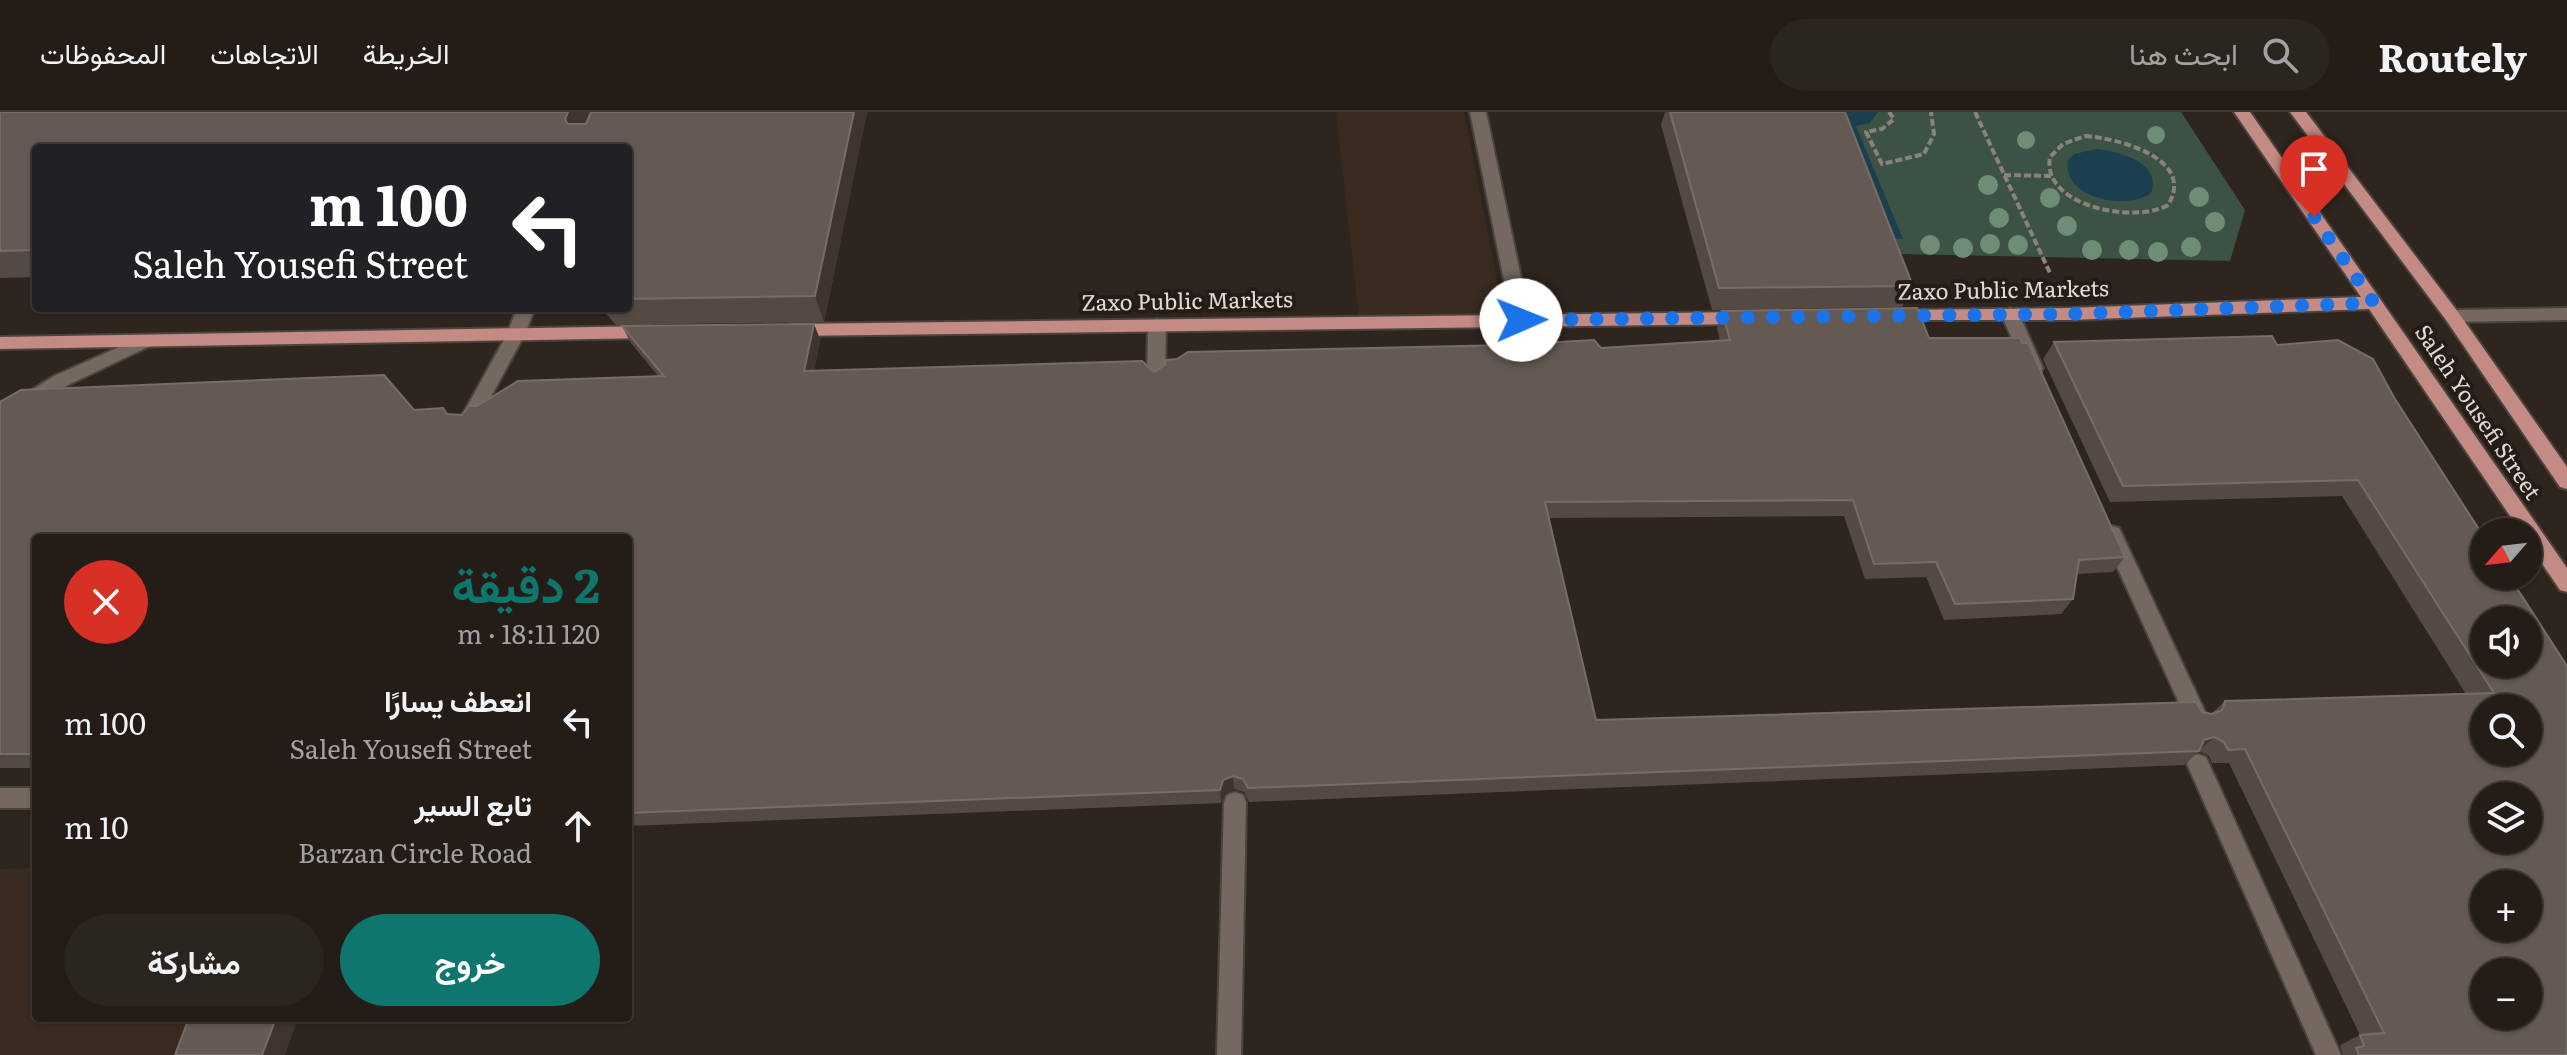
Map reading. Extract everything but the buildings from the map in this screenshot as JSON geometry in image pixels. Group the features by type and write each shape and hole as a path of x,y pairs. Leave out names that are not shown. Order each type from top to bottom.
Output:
{"main road":[{"name":"Saleh Yousefi Street","path":"2242,112 2567,584"},
{"name":"Saleh Yousefi Street","path":"2298,112 2452,316 2567,482"},
{"name":"Zaxo Public Markets","path":"1883,316 2069,314 2374,303"},
{"name":"Zaxo Public Markets","path":"767,331 1757,317"},
{"path":"0,343 673,332"}],"street":[{"path":"1478,112 1521,320"},
{"path":"467,423 516,334 524,312"},
{"path":"2010,314 2043,386"},
{"path":"2452,316 2567,314"},
{"path":"1156,379 1157,325"},
{"path":"0,419 60,381 146,341"},
{"path":"2103,515 2196,716"},
{"path":"2198,764 2329,1055"},
{"path":"0,798 32,798"},
{"path":"1229,1055 1235,802"}],"path":[{"path":"1889,112 1894,119 1890,125 1879,131 1866,132 1882,164 1924,154 1933,140 1935,122 1931,112"},
{"path":"1975,112 2069,314"},
{"path":"2004,175 2053,176 2067,193 2086,204 2128,214 2149,213 2164,207 2173,197 2175,185 2170,172 2159,160 2134,145 2105,137 2069,139 2057,146 2050,156 2049,168 2053,176"}],"shaded area":[{"path":"1336,112 1464,112 1503,312 1359,317"},
{"path":"32,868 32,1022 204,1022 190,1055 0,1055 0,869"}],"green space":[{"path":"1834,112 2181,112 2245,210 2230,261 1900,254"}],"water":[{"path":"1839,112 1878,112 1870,123 1856,126 1903,239 1891,239"},
{"path":"2096,149 2115,152 2144,166 2153,182 2151,193 2127,201 2112,201 2098,198 2075,184 2069,173 2068,160 2074,154"}],"route":[{"path":"1521,320 2069,314 2374,303 2314,217"}]}
